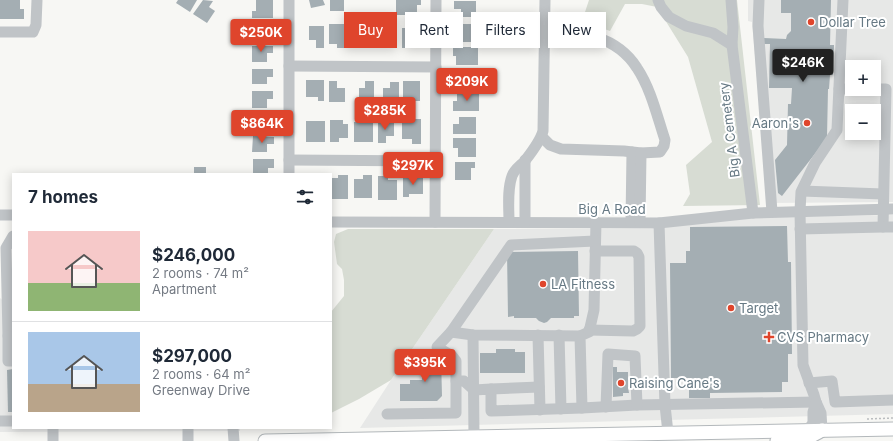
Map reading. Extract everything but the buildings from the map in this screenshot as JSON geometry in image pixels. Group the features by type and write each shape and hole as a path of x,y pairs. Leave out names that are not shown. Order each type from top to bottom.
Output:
{"main road":[{"path":"265,441 668,437 893,428"},
{"path":"777,441 808,440 815,437 822,430"}],"street":[{"path":"0,32 33,32 36,25 37,0"},
{"path":"289,0 289,173"},
{"path":"509,222 509,188 514,171 525,160 542,137 544,131 545,0"},
{"path":"658,0 661,7 669,17 686,26 713,33 732,45"},
{"name":"Big A Cemetery","path":"731,0 733,27 732,45 753,212"},
{"path":"759,0 758,26 772,212"},
{"path":"822,430 821,413 803,365 800,211 802,191 815,163 837,130 843,0"},
{"path":"435,222 436,2"},
{"path":"542,137 556,148 624,151 636,153 660,152 664,146 665,140 649,91 637,67 623,52 600,38 572,30 545,30"},
{"path":"289,66 436,66"},
{"path":"839,89 845,89"},
{"path":"800,229 888,227 887,190 890,89"},
{"path":"635,222 636,153"},
{"path":"289,160 435,161"},
{"path":"525,160 525,222"},
{"path":"802,191 887,190"},
{"name":"Big A Road","path":"332,222 659,223 753,212 888,209"},
{"path":"0,215 12,215"},
{"path":"582,408 585,333 594,310 596,222"},
{"path":"659,223 665,405 668,437"},
{"path":"12,238 6,248 11,336 8,361 12,361"},
{"path":"387,414 456,413 456,361 452,356 437,347 451,332 511,245 595,246 634,251 639,257 640,326 632,331 560,335 473,335 451,332"},
{"path":"473,335 474,439"},
{"path":"538,335 540,410"},
{"path":"560,335 561,409"},
{"path":"606,407 608,354 634,356 637,406"},
{"path":"456,381 464,380 474,390 539,387"},
{"path":"809,383 832,381 835,402 893,400"},
{"path":"491,389 491,411 816,402"},
{"path":"807,431 813,423 813,412 816,402"},
{"path":"0,421 12,421"},
{"path":"53,429 53,441"},
{"path":"188,429 188,441"},
{"path":"234,429 234,441"}],"shaded area":[{"path":"589,0 737,0 760,205 683,206 690,194 686,165 712,142 688,57 657,7 642,4 625,4 610,31 606,30 606,12 585,12"},
{"path":"748,0 893,0 893,202 768,203 752,22 748,21"},
{"path":"893,215 893,414 360,428 494,229 651,229 754,217"},
{"path":"348,229 494,229 391,380 359,399 332,412 332,311 344,296 342,269 337,264 334,242 336,234"},
{"path":"0,298 12,308 12,429 240,429 240,431 0,432"}],"place":[{"name":"Dollar Tree","path":"811,22"},
{"name":"Aaron's","path":"807,123"},
{"name":"LA Fitness","path":"543,284"},
{"name":"Target","path":"731,308"},
{"name":"CVS Pharmacy","path":"769,337"},
{"name":"Raising Cane's","path":"621,383"}]}
